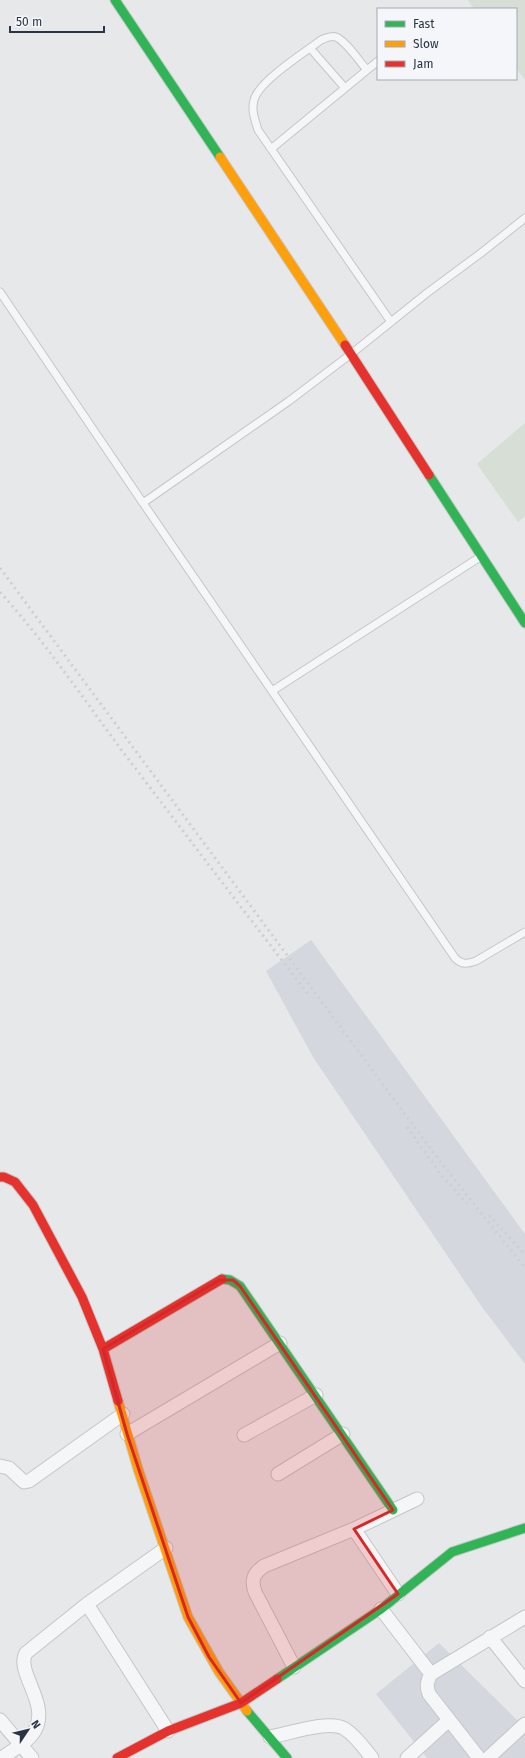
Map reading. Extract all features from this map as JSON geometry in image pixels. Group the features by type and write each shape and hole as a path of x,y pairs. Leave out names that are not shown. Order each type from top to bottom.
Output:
{"street":[{"path":"115,0 352,354 525,623"},
{"path":"0,1177 4,1177 15,1182 33,1205 82,1297 103,1349 123,1414 127,1434 188,1617 210,1657 241,1703 286,1758"},
{"path":"103,1349 219,1280 225,1278 233,1280 240,1286 280,1343 394,1510"},
{"path":"127,1434 280,1343"},
{"path":"244,1435 316,1395"},
{"path":"0,1466 9,1468 24,1482 33,1479 123,1414"},
{"path":"278,1474 343,1434"},
{"path":"294,1667 255,1592 252,1583 253,1577 264,1566 354,1529 417,1499"},
{"path":"117,1758 168,1731 241,1703 381,1609 452,1552 525,1528"},
{"path":"354,1529 398,1594"},
{"path":"2,1758 34,1732 38,1722 39,1712 33,1690 23,1665 23,1658 31,1648 87,1604 166,1548"},
{"path":"87,1604 168,1731"},
{"path":"381,1609 431,1674"},
{"path":"479,1758 429,1694 427,1682 431,1674 525,1617"},
{"path":"490,1637 525,1681"},
{"path":"0,1720 32,1758"},
{"path":"407,1758 449,1720"},
{"path":"488,1758 525,1724"},
{"path":"270,1737 333,1725 344,1729 356,1737 372,1758"}],"lane":[{"path":"367,70 343,41 336,36 330,36 321,40 310,48 258,90 254,100 253,113 258,130 391,322"},
{"path":"310,48 345,88"},
{"path":"271,149 377,61"},
{"path":"143,503 289,401 352,354 427,292 481,253 525,218"},
{"path":"0,292 455,958 460,963 467,964 476,962 525,932"},
{"path":"272,691 482,556"}],"highlighted area":[{"path":"219,1280 233,1280 240,1286 280,1343 393,1510 354,1529 398,1594 241,1703 209,1657 188,1617 127,1434 103,1349"}],"shaded area":[{"path":"468,0 525,0 525,80 517,69 517,8 473,8"},
{"path":"525,423 525,516 518,522 477,464"},
{"path":"311,940 525,1234 525,1364 482,1307 313,1057 266,971"},
{"path":"439,1643 517,1720 525,1716 525,1758 427,1758 376,1694"}],"railway":[{"path":"0,568 439,1160 525,1268"},
{"path":"0,592 47,649 120,748 309,995"},
{"path":"407,1127 439,1172 467,1204"},
{"path":"489,1215 525,1255"}],"traffic: fast":[{"path":"115,0 220,157"},
{"path":"429,475 525,623"},
{"path":"222,1279 230,1280 240,1286 393,1510"},
{"path":"277,1679 381,1609 452,1552 525,1528"},
{"path":"247,1711 287,1758"}],"traffic: slow":[{"path":"220,157 345,345"},
{"path":"118,1401 138,1469 188,1617 219,1672 247,1711"}],"traffic: jam":[{"path":"345,345 429,475"},
{"path":"0,1177 4,1177 15,1182 33,1205 82,1297 103,1349 118,1401"},
{"path":"103,1349 222,1279"},
{"path":"117,1758 168,1731 241,1703 277,1679"}]}
